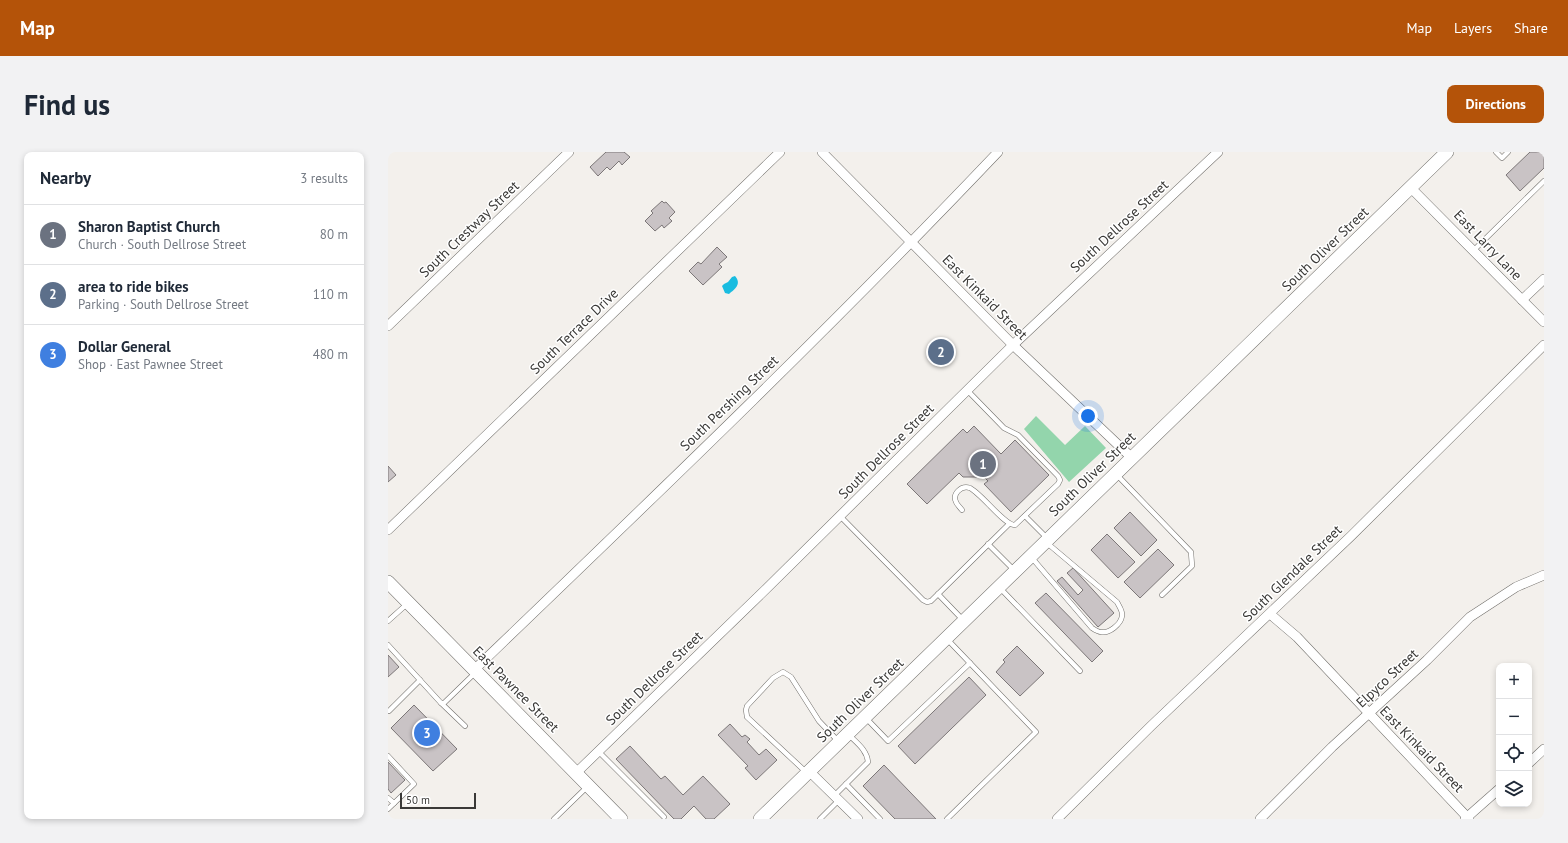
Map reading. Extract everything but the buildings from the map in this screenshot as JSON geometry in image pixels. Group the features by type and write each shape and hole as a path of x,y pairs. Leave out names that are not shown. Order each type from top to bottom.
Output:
{"main road":[{"name":"South Oliver Street","path":"765,816 808,772 1030,556 1448,152"},
{"name":"East Pawnee Street","path":"388,582 621,819"}],"street":[{"name":"South Crestway Street","path":"388,326 569,152"},
{"name":"South Terrace Drive","path":"388,530 780,152"},
{"name":"East Kinkaid Street","path":"822,152 1013,345 1132,458"},
{"name":"South Pershing Street","path":"475,671 912,243 998,152"},
{"name":"South Dellrose Street","path":"576,773 1013,345 1218,152"},
{"name":"East Larry Lane","path":"1411,188 1544,322"},
{"path":"1522,300 1544,279"},
{"name":"South Glendale Street","path":"1057,819 1151,726 1351,536 1544,345"},
{"name":"Elpyco Street","path":"1260,819 1332,747 1427,660 1470,617 1516,588 1544,574"},
{"name":"East Kinkaid Street","path":"1270,614 1297,637 1467,818"},
{"path":"1532,759 1544,749"},
{"path":"808,772 858,819"},
{"path":"1467,818 1496,792"}],"lane":[{"path":"1496,152 1502,158 1508,152"},
{"path":"1474,250 1544,181"},
{"path":"962,510 956,502 955,495 960,489 970,488 1009,524 1015,525 1058,484 1059,478 1018,435 1004,428 967,390"},
{"path":"1115,474 1191,552 1192,566 1162,595"},
{"path":"840,516 923,600 929,602 1009,524"},
{"path":"1025,516 1047,540 1117,602 1122,612 1122,618 1119,623 1111,630 1105,632 1100,632 1092,628 1030,556"},
{"path":"988,544 1015,572"},
{"path":"999,587 1080,670"},
{"path":"938,594 964,621"},
{"path":"388,621 408,603"},
{"path":"946,638 1036,732 947,819"},
{"path":"388,645 441,703 465,726"},
{"path":"865,717 888,741 970,663"},
{"path":"441,703 444,703 475,671"},
{"path":"808,772 747,717 747,706 772,678 783,672 786,672 791,677 819,721 843,738 863,749 868,755 868,762 846,784 820,819"},
{"path":"389,711 420,680"},
{"path":"598,752 664,818"},
{"path":"388,756 414,784 388,809"},
{"path":"846,784 880,819"},
{"path":"554,819 588,786"},
{"path":"388,798 394,803"}],"green space":[{"path":"1036,416 1065,445 1085,426 1106,448 1069,482 1024,429"}],"water":[{"path":"735,276 738,281 737,286 729,294 725,293 722,286"}],"place":[{"name":"area to ride bikes","path":"941,352"},
{"name":"Sharon Baptist Church","path":"983,464"},
{"name":"Dollar General","path":"427,733"}]}
